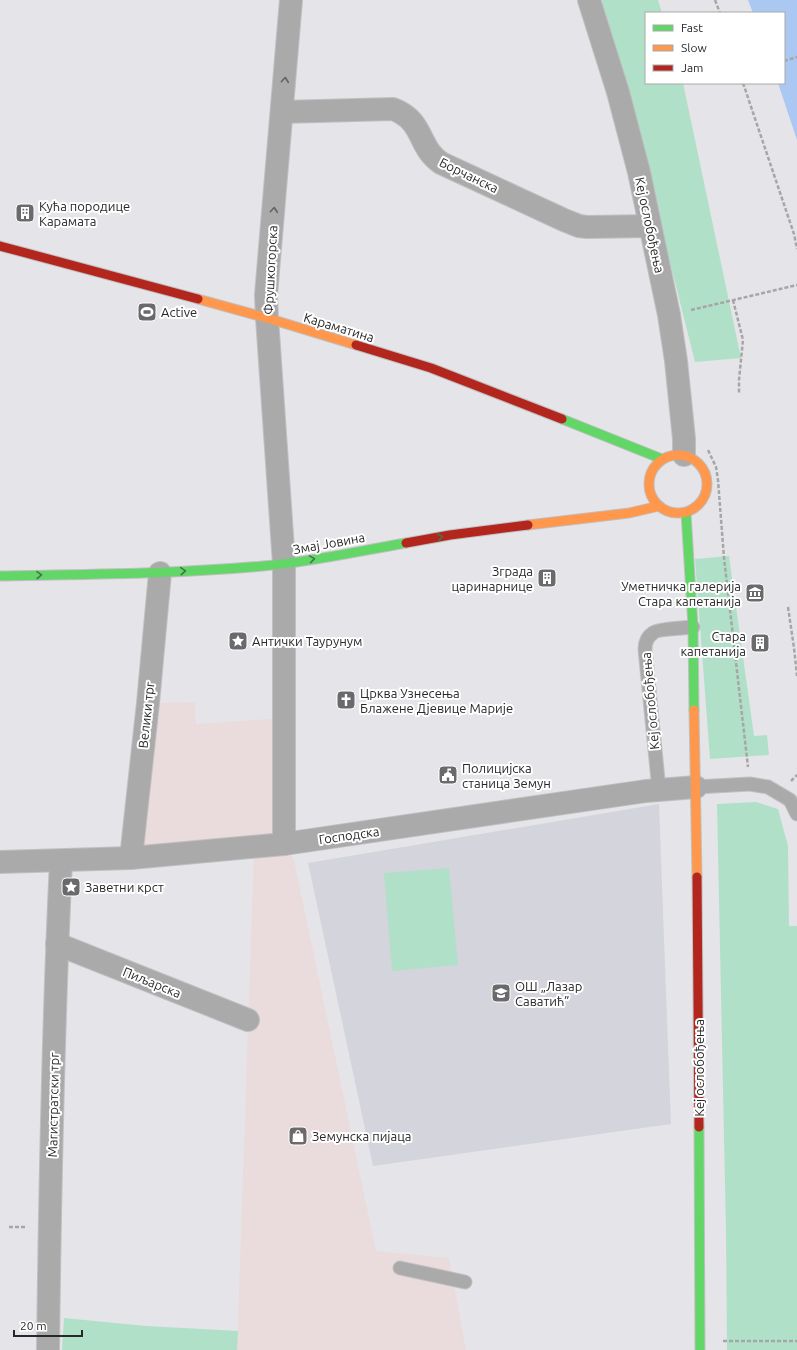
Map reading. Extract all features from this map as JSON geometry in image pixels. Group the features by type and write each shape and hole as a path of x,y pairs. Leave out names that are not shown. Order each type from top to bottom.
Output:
{"street":[{"name":"Фрушкогорска","path":"284,564 266,295 291,0"},
{"name":"Кеј ослобођења","path":"589,0 618,92 639,172 674,342 684,447"},
{"name":"Борчанска","path":"282,112 394,109 409,117 415,124 429,153 441,163 564,220 579,226 592,227 650,226"},
{"name":"Караматина","path":"0,246 267,318 431,368 662,459"},
{"path":"684,447 693,459 701,465 706,473 708,483 702,502 695,508 686,513 672,513 659,506 653,499 649,491 649,482 655,465 662,459 676,455 684,447"},
{"name":"Змај Јовина","path":"0,576 160,573 284,564 450,536 629,513 659,506"},
{"name":"Кеј ослобођења","path":"686,513 693,627 696,787 699,988 700,1345"},
{"path":"284,564 284,844"},
{"name":"Велики трг","path":"131,858 148,703 160,573"},
{"name":"Господска","path":"0,862 131,858 284,844 653,791 696,787"},
{"name":"Магистратски трг","path":"48,1350 57,944 61,861"},
{"name":"Пиљарска","path":"57,944 248,1020"}],"lane":[{"name":"Кеј ослобођења","path":"653,791 645,643 647,638 654,632 693,627"},
{"path":"696,787 750,784 768,787 790,800 797,814"},
{"path":"400,1268 466,1282"}],"path":[{"path":"715,0 720,12"},
{"path":"785,61 797,57"},
{"path":"743,84 794,234 797,249"},
{"path":"669,315 797,285"},
{"path":"733,300 743,340 739,394"},
{"path":"691,310 692,317"},
{"path":"707,450 716,467 718,480 724,558 750,784"},
{"path":"788,607 797,676"},
{"path":"700,1345 797,1341"}],"shaded area":[{"name":"Земунска пијаца","path":"195,702 196,724 284,718 284,844 294,860 376,1251 449,1258 466,1350 237,1350 254,848 131,858 148,703"},
{"name":"ОШ „Лазар Саватић”","path":"659,804 671,1124 373,1166 308,863"}],"green space":[{"path":"598,0 658,0 662,12 645,12 645,84 683,84 741,358 695,362 647,170"},
{"path":"729,556 754,736 767,735 769,755 710,759 695,559"},
{"path":"756,802 778,809 788,846 789,926 797,926 797,1350 727,1350 717,804"},
{"path":"449,868 458,965 392,971 384,873"},
{"path":"64,1318 146,1326 238,1331 237,1350 62,1350"}],"water":[{"path":"748,0 797,0 797,140 778,84 785,84 785,12 753,12"}],"traffic: fast":[{"path":"562,419 662,459"},
{"path":"686,513 693,627 694,710"},
{"path":"0,576 230,569 317,559 406,543"},
{"path":"699,1127 700,1350"}],"traffic: slow":[{"path":"198,299 356,345"},
{"path":"672,455 684,455 699,463 707,478 707,484 707,490 699,505 684,513 672,513 657,505 649,490 649,478 657,463 672,455"},
{"path":"528,525 629,513 659,506"},
{"path":"694,710 697,877"}],"traffic: jam":[{"path":"0,246 198,299"},
{"path":"356,345 431,368 562,419"},
{"path":"406,543 450,535 528,525"},
{"path":"697,877 699,1127"}],"place":[{"name":"Кућа породице Карамата","path":"25,213"},
{"name":"Active","path":"147,312"},
{"name":"Зграда царинарнице","path":"547,578"},
{"name":"Уметничка галерија Стара капетанија","path":"755,593"},
{"name":"Антички Таурунум","path":"238,641"},
{"name":"Стара капетанија","path":"760,643"},
{"name":"Црква Узнесења Блажене Дјевице Марије","path":"346,700"},
{"name":"Полицијска станица Земун","path":"448,775"},
{"name":"Заветни крст","path":"71,887"},
{"name":"ОШ „Лазар Саватић”","path":"501,993"},
{"name":"Земунска пијаца","path":"298,1136"}]}
